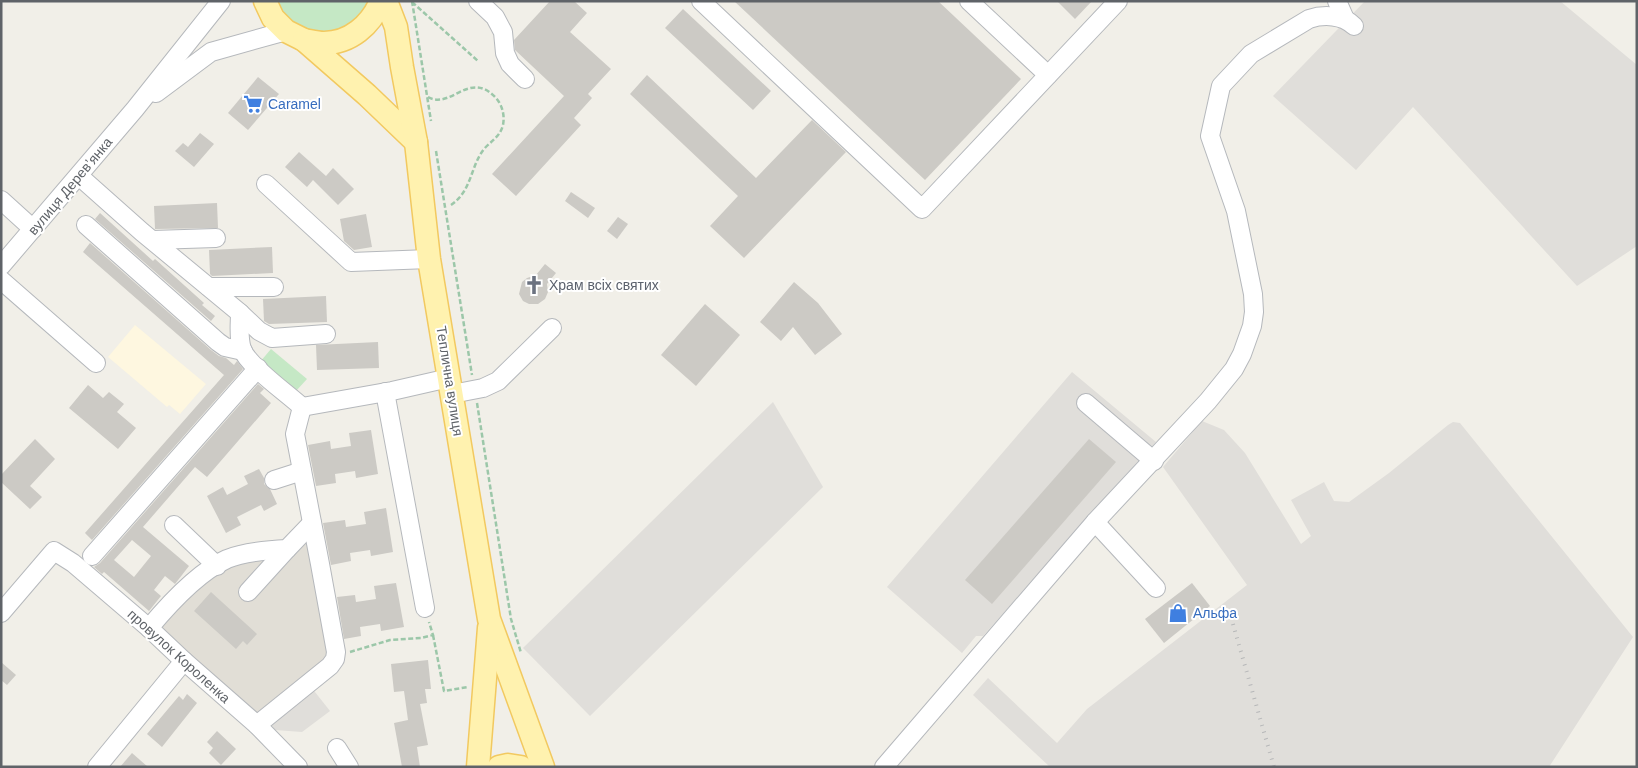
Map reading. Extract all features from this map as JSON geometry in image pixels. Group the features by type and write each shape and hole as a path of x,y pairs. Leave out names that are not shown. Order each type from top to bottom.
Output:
{"main road":[{"path":"265,1 273,18 367,95 416,142"},
{"path":"295,35 324,43 344,40 362,30 376,14 381,1"},
{"name":"Теплична вулиця","path":"386,1 396,27 416,142 430,259 489,619 543,767"},
{"name":"Теплична вулиця","path":"478,767 489,619"},
{"path":"500,767 508,765 522,767"}],"street":[{"path":"478,1 495,17 503,32 505,53 510,64 525,79"},
{"path":"700,1 922,209 1118,1"},
{"path":"969,1 1048,75"},
{"path":"884,767 1095,522 1208,402 1234,369 1245,348 1254,312 1253,294 1236,211 1210,136 1221,86 1251,54 1305,21 1317,16 1328,16 1349,22 1337,1"},
{"path":"139,104 220,2"},
{"path":"139,104 211,52 295,35"},
{"name":"вулиця Деревʼянка","path":"1,266 139,104"},
{"path":"79,176 259,331 272,338 326,334"},
{"path":"266,184 351,262 430,259"},
{"path":"1,200 33,229"},
{"path":"86,225 218,342 225,347 243,351"},
{"path":"153,240 216,238"},
{"path":"1,280 96,363"},
{"path":"209,287 274,286"},
{"path":"240,313 243,351 258,368 302,407"},
{"path":"302,407 385,392 450,386 475,390 500,380 552,328"},
{"path":"92,556 258,368"},
{"path":"385,392 425,608"},
{"path":"1086,404 1154,460"},
{"path":"257,725 330,666 335,659 336,652 295,434 302,407"},
{"path":"274,480 302,471"},
{"path":"1095,522 1156,588"},
{"path":"248,592 312,523"},
{"path":"174,525 217,566"},
{"path":"149,628 200,576 227,559 261,551 288,549"},
{"name":"провулок Короленка","path":"1,613 54,551 73,563 149,628 257,725 298,767"},
{"path":"97,767 184,661"},
{"path":"337,748 349,767"}],"path":[{"path":"412,2 478,61"},
{"path":"427,96 440,100 467,88 482,89 495,97 504,117 500,132 482,152 466,188 456,201 451,204"},
{"path":"459,289 511,619 522,657"},
{"path":"425,608 433,636 444,691 473,686"},
{"path":"336,652 347,652 390,640 433,636"}],"shaded area":[{"path":"1365,1 1560,1 1637,65 1637,246 1577,286 1413,107 1356,170 1273,96"},
{"path":"135,325 206,384 180,414 169,405 167,407 108,357"},
{"path":"1072,372 1156,442 983,636 976,636 962,653 887,587"},
{"path":"773,402 823,487 590,716 523,648"},
{"path":"1202,421 1224,430 1245,453 1301,544 1311,536 1291,500 1324,482 1334,501 1349,502 1389,473 1448,425 1453,422 1460,423 1633,637 1549,767 1050,767 973,695 988,678 1057,743 1087,709 1247,585 1163,467"},
{"path":"312,532 330,659 255,718 161,631 166,617 202,578"},
{"path":"311,687 330,711 302,732 275,730 268,720"}],"green space":[{"path":"277,1 368,1 352,23 342,28 320,32 310,30 290,19"},
{"path":"271,349 307,379 296,391 260,362"}],"building":[{"path":"550,1 574,1 587,13 570,32 611,69 588,94 592,98 574,118 581,125 516,196 492,174 564,96 515,50 514,40"},
{"path":"734,1 938,1 1021,79 925,180"},
{"path":"1057,1 1092,1 1075,19"},
{"path":"683,9 771,91 753,110 665,28"},
{"path":"647,75 756,178 812,120 846,152 744,258 710,226 738,196 630,94"},
{"name":"Caramel","path":"258,77 279,94 248,130 228,113"},
{"path":"200,133 214,144 194,167 175,151 183,143 188,147"},
{"path":"299,152 326,176 333,168 354,189 338,205 313,180 307,187 285,167"},
{"path":"571,192 595,208 588,218 565,201"},
{"path":"217,203 218,228 155,229 154,206"},
{"path":"100,213 153,261 155,259 204,303 202,305 215,316 211,321 95,219"},
{"path":"366,214 372,247 354,250 344,241 340,219"},
{"path":"618,217 628,224 617,239 607,231"},
{"path":"90,243 211,350 234,365 237,361 243,369 92,540 85,533 224,375 83,252"},
{"path":"272,247 273,273 212,276 210,274 209,250"},
{"name":"Храм всіх святих","path":"545,264 556,273 547,284 548,292 545,299 538,304 529,304 523,301 519,294 522,282 536,275"},
{"path":"794,282 818,303 842,334 815,355 793,327 781,341 760,322"},
{"path":"326,296 327,322 269,324 264,321 263,299"},
{"path":"705,304 740,335 696,386 661,355"},
{"path":"378,342 379,368 317,370 316,345"},
{"path":"258,384 264,389 260,393 271,403 207,477 195,467 143,527 189,566 175,584 165,576 154,590 161,596 149,611 104,572 102,574 94,567 100,563","holes":["132,540 151,556 134,577 114,560"]},
{"path":"88,385 103,398 109,392 124,404 117,412 136,428 118,449 69,408"},
{"path":"371,430 378,474 356,478 355,471 335,474 336,483 316,486 308,445 330,441 331,449 351,446 349,433"},
{"path":"35,439 55,459 30,486 42,497 30,509 1,482 1,475"},
{"path":"1089,439 1116,462 992,604 965,580"},
{"path":"259,469 264,478 264,484 270,489 277,504 264,511 261,505 237,517 241,525 226,533 207,496 223,487 227,495 248,484 244,476"},
{"path":"386,508 393,552 371,556 370,550 350,553 351,561 331,565 323,523 345,520 346,527 366,524 364,512"},
{"path":"396,583 404,627 381,631 380,624 360,627 361,636 344,639 337,597 355,595 356,602 376,599 374,586"},
{"name":"Альфа","path":"1192,583 1210,606 1164,643 1145,619"},
{"path":"211,592 257,634 247,645 243,641 236,649 194,611"},
{"path":"428,660 431,689 425,689 427,703 420,704 428,745 417,747 420,767 402,767 394,723 408,720 404,691 394,692 391,664"},
{"path":"1,662 16,675 7,685 1,680"},
{"path":"187,694 197,703 162,747 147,734 179,696 183,700"},
{"path":"217,731 236,749 221,765 209,753 213,748 207,742"},
{"path":"132,753 148,767 120,767"}],"railway":[{"path":"1233,624 1274,767"}],"place":[{"name":"Caramel","path":"253,104"},
{"name":"Храм всіх святих","path":"534,285"},
{"name":"Альфа","path":"1178,613"}]}
